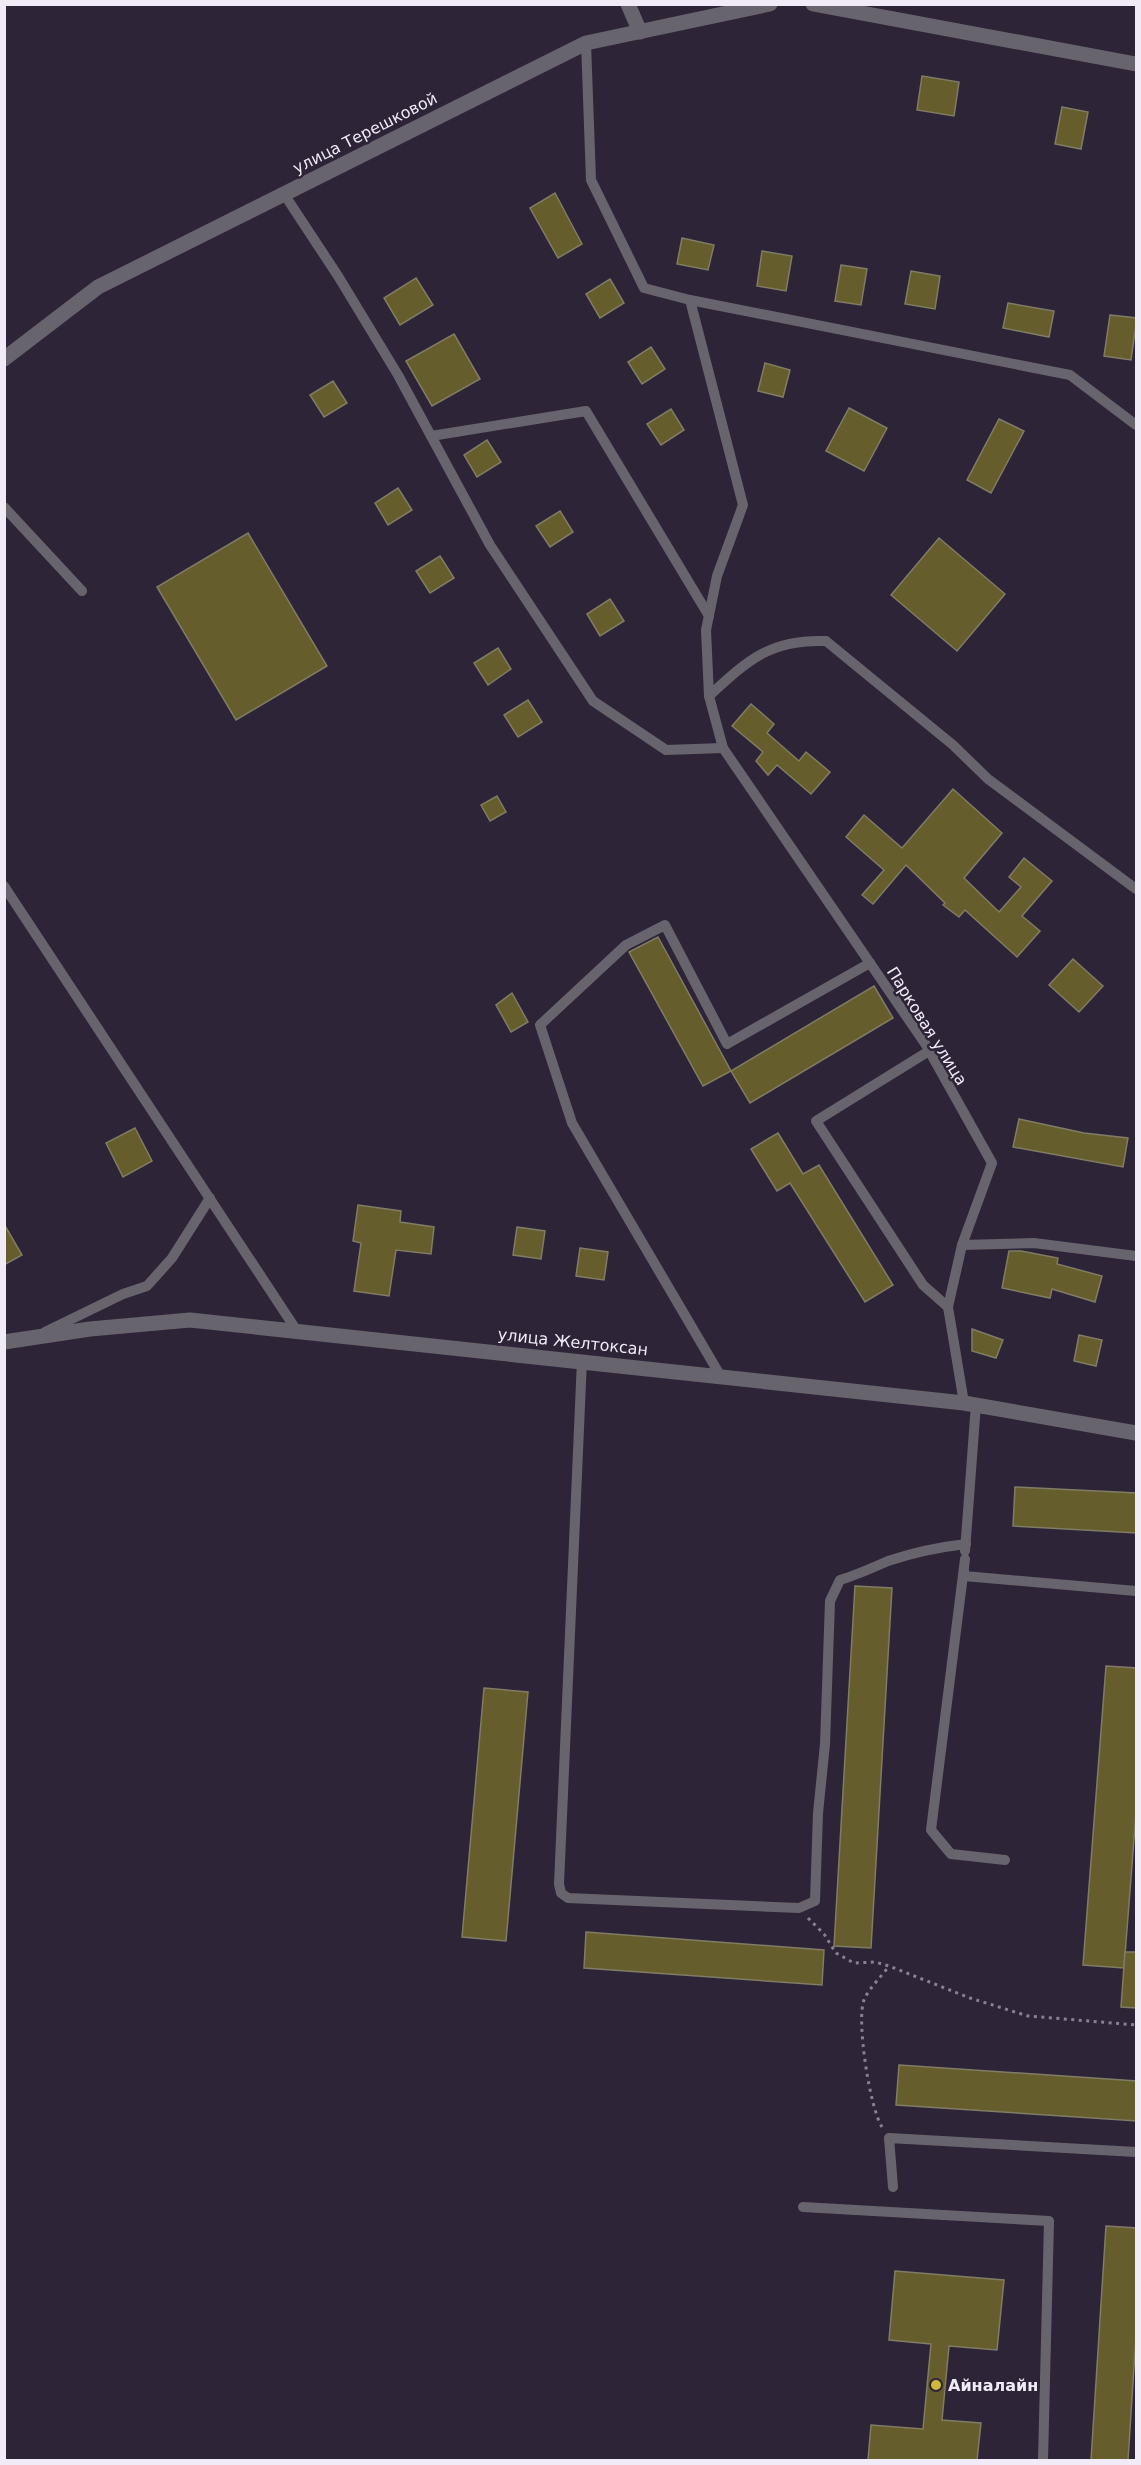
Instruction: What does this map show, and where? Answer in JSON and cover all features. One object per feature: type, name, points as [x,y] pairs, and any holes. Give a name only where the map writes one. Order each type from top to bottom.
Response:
[{"type":"street","points":[[628,4],[640,32]]},
{"type":"street","name":"улица Терешковой","points":[[4,359],[98,287],[586,43],[770,4]]},
{"type":"street","points":[[813,4],[1137,64]]},
{"type":"street","name":"улица Желтоксан","points":[[4,1342],[90,1329],[189,1320],[582,1360],[970,1404],[1137,1432]]},
{"type":"lane","points":[[586,43],[591,180],[644,288],[690,300],[1070,375],[1137,425]]},
{"type":"lane","points":[[284,194],[338,276],[398,375],[490,545],[593,701],[666,750],[723,748]]},
{"type":"lane","name":"Парковая улица","points":[[690,300],[743,506],[717,576],[705,630],[709,696],[723,748],[929,1052],[992,1163],[962,1245],[948,1308],[970,1404],[966,1544],[932,1830],[951,1854],[1005,1860]]},
{"type":"lane","points":[[431,436],[586,411],[708,616]]},
{"type":"lane","points":[[4,507],[82,591]]},
{"type":"lane","points":[[709,696],[743,664],[772,648],[800,640],[826,641],[953,745],[988,779],[1137,889]]},
{"type":"lane","points":[[4,886],[297,1331]]},
{"type":"lane","points":[[720,1375],[573,1123],[540,1025],[626,945],[665,925],[727,1044],[870,963]]},
{"type":"lane","points":[[929,1052],[816,1121],[923,1285],[948,1308]]},
{"type":"lane","points":[[34,1337],[123,1294],[147,1286],[172,1258],[210,1198]]},
{"type":"lane","points":[[962,1245],[1034,1243],[1137,1256]]},
{"type":"lane","points":[[582,1360],[559,1872],[561,1893],[568,1898],[799,1908],[815,1901],[818,1814],[825,1744],[830,1601],[840,1580],[888,1562],[946,1546],[966,1544]]},
{"type":"lane","points":[[965,1559],[963,1576],[1137,1591]]},
{"type":"lane","points":[[893,2187],[889,2138],[1137,2152]]},
{"type":"lane","points":[[803,2207],[1049,2221],[1043,2460]]},
{"type":"path","points":[[799,1908],[824,1934],[836,1953],[854,1963],[875,1962],[889,1966],[970,1998],[1028,2016],[1137,2025]]},
{"type":"path","points":[[889,1966],[864,2000],[861,2027],[878,2121],[889,2138]]},
{"type":"building","points":[[922,76],[959,82],[954,116],[917,110]]},
{"type":"building","points":[[1062,107],[1088,112],[1081,149],[1055,144]]},
{"type":"building","points":[[555,193],[582,244],[558,258],[530,208]]},
{"type":"building","points":[[682,238],[714,245],[708,270],[677,264]]},
{"type":"building","points":[[762,251],[792,256],[786,291],[757,286]]},
{"type":"building","points":[[841,265],[867,269],[861,305],[835,301]]},
{"type":"building","points":[[911,271],[940,276],[935,309],[905,304]]},
{"type":"building","points":[[416,278],[433,305],[400,325],[384,298]]},
{"type":"building","points":[[610,279],[624,303],[600,318],[586,294]]},
{"type":"building","points":[[1008,303],[1054,311],[1049,337],[1003,328]]},
{"type":"building","points":[[1110,315],[1137,318],[1131,360],[1104,356]]},
{"type":"building","points":[[454,334],[480,379],[432,406],[406,361]]},
{"type":"building","points":[[651,347],[665,369],[642,384],[628,362]]},
{"type":"building","points":[[765,363],[790,370],[783,397],[758,391]]},
{"type":"building","points":[[333,381],[347,403],[324,417],[310,395]]},
{"type":"building","points":[[849,408],[887,428],[864,471],[826,451]]},
{"type":"building","points":[[671,409],[684,430],[661,445],[647,424]]},
{"type":"building","points":[[999,419],[1024,431],[991,493],[967,480]]},
{"type":"building","points":[[487,440],[501,462],[477,477],[464,455]]},
{"type":"building","points":[[398,488],[412,510],[388,525],[375,503]]},
{"type":"building","points":[[560,511],[573,532],[550,547],[536,526]]},
{"type":"building","points":[[248,533],[327,666],[236,720],[157,587]]},
{"type":"building","points":[[939,538],[1005,594],[957,651],[891,595]]},
{"type":"building","points":[[440,556],[454,578],[430,593],[416,571]]},
{"type":"building","points":[[610,599],[624,621],[600,636],[587,614]]},
{"type":"building","points":[[498,648],[511,669],[488,685],[474,663]]},
{"type":"building","points":[[528,700],[542,722],[518,737],[504,715]]},
{"type":"building","points":[[751,704],[774,724],[767,733],[799,761],[806,752],[830,772],[811,794],[777,765],[768,775],[756,761],[763,752],[732,726]]},
{"type":"building","points":[[953,789],[1002,833],[964,878],[999,912],[1021,887],[1009,877],[1024,858],[1052,881],[1022,916],[1040,931],[1017,957],[965,910],[959,917],[943,905],[945,903],[906,865],[873,904],[862,895],[884,870],[846,837],[864,815],[902,848]]},
{"type":"building","points":[[497,796],[506,812],[490,821],[481,805]]},
{"type":"building","points":[[658,937],[731,1071],[703,1086],[629,952]]},
{"type":"building","points":[[1073,959],[1103,986],[1079,1012],[1049,985]]},
{"type":"building","points":[[874,986],[893,1018],[750,1103],[731,1071]]},
{"type":"building","points":[[512,993],[528,1022],[511,1032],[496,1005]]},
{"type":"building","points":[[1019,1119],[1084,1133],[1128,1138],[1123,1167],[1013,1147]]},
{"type":"building","points":[[135,1128],[152,1161],[123,1177],[106,1143]]},
{"type":"building","points":[[778,1133],[803,1174],[819,1165],[893,1285],[865,1302],[790,1183],[777,1191],[751,1149]]},
{"type":"building","points":[[358,1205],[401,1211],[400,1222],[434,1227],[431,1254],[396,1250],[389,1296],[354,1291],[361,1243],[353,1241]]},
{"type":"building","points":[[4,1224],[22,1255],[4,1265]]},
{"type":"building","points":[[517,1227],[545,1231],[541,1259],[513,1255]]},
{"type":"building","points":[[580,1248],[608,1252],[604,1280],[576,1276]]},
{"type":"building","points":[[1009,1251],[1058,1258],[1057,1264],[1102,1276],[1095,1302],[1052,1289],[1050,1298],[1002,1288]]},
{"type":"building","points":[[972,1329],[1003,1340],[996,1358],[972,1351]]},
{"type":"building","points":[[1079,1335],[1102,1340],[1096,1366],[1074,1361]]},
{"type":"building","points":[[1015,1487],[1137,1493],[1137,1533],[1013,1526]]},
{"type":"building","points":[[855,1586],[892,1588],[871,1948],[834,1946]]},
{"type":"building","points":[[1106,1666],[1137,1668],[1137,1800],[1124,1968],[1083,1965]]},
{"type":"building","points":[[484,1688],[528,1692],[506,1941],[462,1937]]},
{"type":"building","points":[[586,1932],[824,1950],[822,1985],[584,1968]]},
{"type":"building","points":[[1125,1952],[1137,1952],[1137,2008],[1121,2007]]},
{"type":"building","points":[[899,2065],[1137,2081],[1137,2121],[896,2105]]},
{"type":"building","points":[[1106,2226],[1137,2228],[1137,2321],[1128,2460],[1091,2460]]},
{"type":"building","name":"Айналайн","points":[[895,2271],[1004,2280],[997,2350],[949,2346],[942,2420],[981,2423],[977,2460],[868,2460],[871,2425],[923,2429],[931,2344],[889,2340]]},
{"type":"place","name":"Айналайн","points":[[936,2385]]}]
